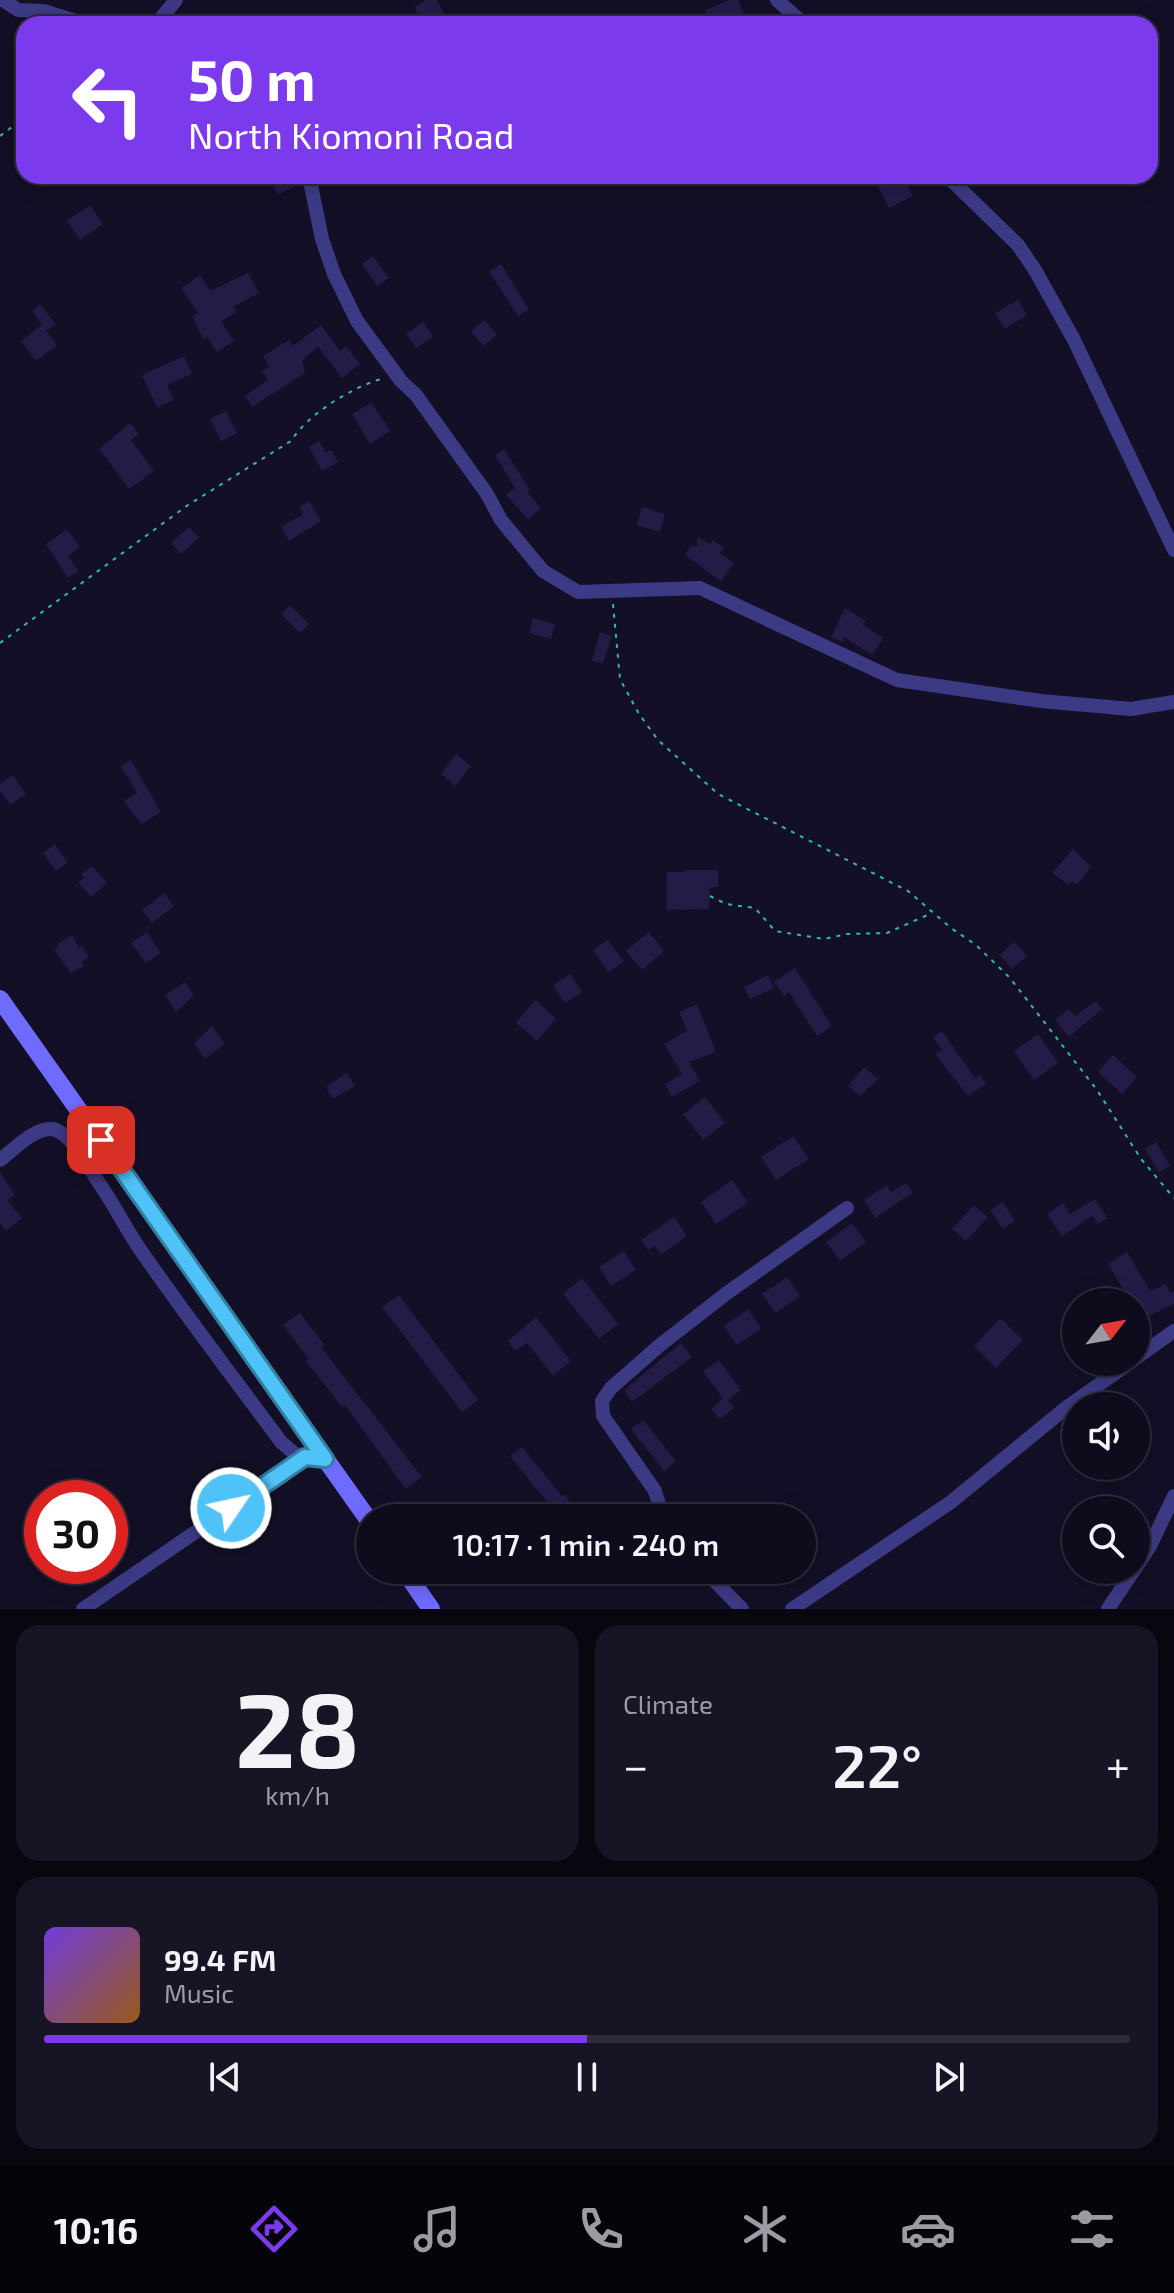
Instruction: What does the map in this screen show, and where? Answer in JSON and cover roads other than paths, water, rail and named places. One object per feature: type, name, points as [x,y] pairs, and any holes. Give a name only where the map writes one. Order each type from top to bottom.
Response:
[{"type":"main road","points":[[0,999],[357,1504]]},
{"type":"main road","points":[[414,1584],[431,1609]]},
{"type":"street","points":[[3,0],[18,10],[44,11],[60,16]]},
{"type":"street","points":[[163,16],[176,0]]},
{"type":"street","points":[[777,0],[795,16]]},
{"type":"street","points":[[311,184],[322,239],[334,274],[357,321],[401,381],[416,395],[487,494],[501,520],[543,571],[578,592],[700,588],[897,680],[1041,701],[1131,709],[1174,702]]},
{"type":"street","points":[[955,184],[1018,245],[1035,270],[1074,340],[1174,550]]},
{"type":"street","points":[[0,1160],[41,1130],[51,1129],[61,1133],[77,1150],[198,1332],[281,1442],[295,1454],[325,1459]]},
{"type":"street","points":[[659,1504],[655,1491],[603,1416],[602,1401],[611,1388],[671,1336],[847,1208]]},
{"type":"street","points":[[1150,1348],[1174,1331]]},
{"type":"street","points":[[792,1609],[951,1502],[1067,1407],[1111,1376]]},
{"type":"street","points":[[83,1609],[305,1457]]},
{"type":"street","points":[[1150,1546],[1174,1496]]},
{"type":"street","points":[[718,1584],[742,1609]]},
{"type":"street","points":[[1108,1609],[1125,1584]]}]
